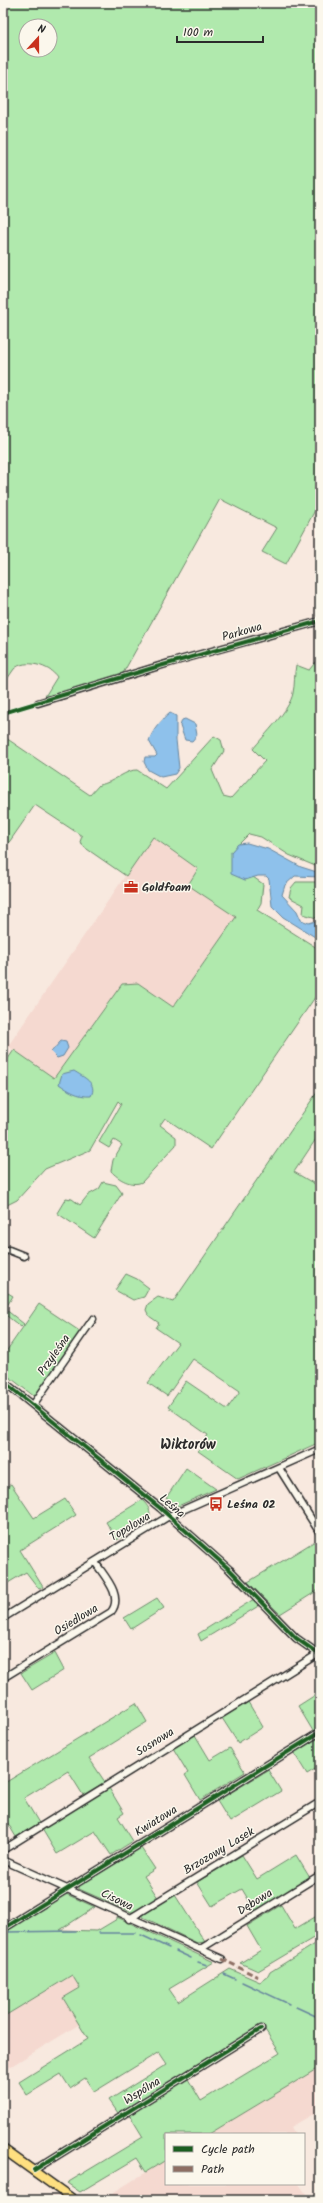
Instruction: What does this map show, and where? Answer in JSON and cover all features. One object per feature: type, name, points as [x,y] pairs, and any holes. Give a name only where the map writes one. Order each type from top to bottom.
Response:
[{"type":"main road","points":[[3,2149],[74,2200]]},
{"type":"street","name":"Parkowa","points":[[38,703],[169,663],[320,621]]},
{"type":"street","points":[[3,1252],[9,1250],[24,1256]]},
{"type":"street","name":"Przyleśna","points":[[33,1405],[93,1319]]},
{"type":"street","name":"Leśna","points":[[3,1381],[169,1516],[230,1570],[296,1638],[319,1655]]},
{"type":"street","name":"Topolowa","points":[[3,1618],[169,1516],[320,1449]]},
{"type":"street","points":[[279,1468],[320,1533]]},
{"type":"street","name":"Osiedlowa","points":[[3,1678],[111,1612],[115,1607],[116,1595],[95,1562]]},
{"type":"street","name":"Sosnowa","points":[[3,1850],[319,1655]]},
{"type":"street","name":"Kwiatowa","points":[[3,1929],[320,1732]]},
{"type":"street","name":"Brzozowy Lasek","points":[[129,1919],[320,1802]]},
{"type":"street","name":"Cisowa","points":[[3,1860],[67,1888],[129,1919],[189,1946],[202,1948],[222,1959]]},
{"type":"street","name":"Dębowa","points":[[202,1948],[320,1875]]},
{"type":"street","name":"Wspólna","points":[[34,2170],[261,2029]]},
{"type":"shaded area","points":[[152,837],[198,869],[188,885],[237,917],[173,1007],[138,983],[122,984],[54,1078],[8,1046]]},
{"type":"shaded area","points":[[72,1975],[80,1988],[63,1998],[80,2024],[3,2071],[3,2017]]},
{"type":"shaded area","points":[[320,2067],[320,2110],[291,2127],[294,2133],[211,2133]]},
{"type":"shaded area","points":[[165,2161],[165,2185],[300,2185],[310,2200],[181,2200],[175,2195],[166,2200],[101,2200]]},
{"type":"green space","points":[[3,3],[320,3],[320,501],[286,564],[262,552],[277,528],[220,499],[122,675],[44,698],[57,677],[54,673],[43,667],[31,664],[24,664],[14,669],[3,685]]},
{"type":"green space","points":[[320,657],[320,868],[289,855],[261,837],[249,834],[231,852],[245,880],[253,877],[263,884],[261,903],[257,910],[317,948],[315,937],[320,925],[320,990],[211,1149],[165,1118],[160,1125],[176,1137],[176,1145],[142,1182],[134,1184],[117,1177],[111,1171],[113,1160],[122,1145],[114,1140],[109,1148],[99,1142],[121,1104],[118,1101],[90,1150],[45,1169],[17,1200],[3,1207],[3,1066],[14,1050],[54,1078],[122,984],[138,983],[173,1007],[236,917],[188,885],[198,869],[153,837],[126,876],[84,847],[80,842],[82,836],[35,805],[3,851],[3,736],[90,795],[99,785],[109,782],[133,770],[137,770],[166,789],[214,736],[221,740],[224,751],[212,770],[223,796],[231,798],[265,761],[253,749],[276,722],[291,700],[294,690],[296,665],[309,670]]},
{"type":"green space","points":[[296,882],[320,882],[320,919],[303,914],[304,905],[289,897],[291,888]]},
{"type":"green space","points":[[320,1088],[320,1133],[294,1172],[320,1187],[320,1442],[238,1479],[198,1451],[208,1435],[168,1407],[186,1381],[227,1409],[240,1391],[193,1359],[167,1396],[148,1383],[178,1343],[156,1328],[159,1323],[149,1316],[146,1310],[148,1304],[158,1297],[173,1302]]},
{"type":"green space","points":[[103,1182],[116,1185],[122,1193],[94,1238],[57,1213],[66,1198],[72,1199],[80,1205],[88,1195],[99,1189]]},
{"type":"green space","points":[[126,1274],[137,1279],[149,1288],[144,1297],[133,1300],[115,1290]]},
{"type":"green space","points":[[8,1293],[13,1296],[5,1309],[24,1324],[21,1327],[3,1313],[3,1301]]},
{"type":"green space","points":[[39,1304],[81,1332],[35,1397],[3,1372],[3,1356]]},
{"type":"green space","points":[[186,1468],[216,1489],[178,1506],[166,1498]]},
{"type":"green space","points":[[11,1484],[34,1518],[65,1499],[76,1515],[20,1550],[43,1587],[39,1589],[26,1572],[3,1586],[3,1489]]},
{"type":"green space","points":[[142,1500],[149,1509],[149,1520],[117,1540],[106,1522]]},
{"type":"green space","points":[[320,1538],[320,1589],[280,1614],[248,1582]]},
{"type":"green space","points":[[157,1598],[164,1608],[131,1629],[124,1618]]},
{"type":"green space","points":[[254,1599],[260,1605],[201,1641],[198,1634]]},
{"type":"green space","points":[[55,1653],[64,1670],[32,1690],[21,1673]]},
{"type":"green space","points":[[320,1692],[320,1726],[313,1731],[298,1706]]},
{"type":"green space","points":[[248,1702],[263,1727],[238,1743],[222,1718]]},
{"type":"green space","points":[[136,1703],[147,1722],[89,1758],[105,1782],[83,1795],[68,1771],[24,1798],[39,1823],[16,1837],[3,1815],[3,1784]]},
{"type":"green space","points":[[195,1735],[210,1760],[230,1748],[245,1772],[200,1800],[185,1775],[188,1773],[173,1748]]},
{"type":"green space","points":[[320,1737],[320,1766],[307,1774],[294,1753]]},
{"type":"green space","points":[[268,1770],[281,1791],[230,1822],[217,1801]]},
{"type":"green space","points":[[109,1788],[124,1813],[118,1817],[133,1841],[111,1855],[95,1831],[57,1854],[42,1829]]},
{"type":"green space","points":[[141,1848],[155,1869],[144,1876],[158,1898],[136,1912],[131,1912],[79,1889],[79,1886]]},
{"type":"green space","points":[[242,1855],[257,1879],[296,1855],[310,1878],[255,1911],[242,1889],[212,1906],[197,1882]]},
{"type":"green space","points":[[66,1894],[95,1907],[60,1930],[97,1931],[117,1919],[117,1917],[214,1962],[169,1989],[178,2002],[230,1969],[260,1982],[268,1976],[270,1972],[320,1941],[320,2067],[211,2133],[165,2133],[165,2161],[146,2172],[137,2158],[80,2192],[67,2183],[143,2137],[129,2114],[188,2079],[201,2101],[280,2053],[262,2025],[118,2113],[109,2100],[167,2064],[159,2052],[94,2092],[85,2078],[70,2088],[61,2074],[27,2095],[19,2082],[88,2039],[63,1998],[80,1988],[72,1975],[3,2017],[3,1931]]},
{"type":"green space","points":[[175,1895],[205,1942],[197,1943],[143,1917],[143,1915]]},
{"type":"green space","points":[[281,1905],[295,1929],[320,1914],[320,1934],[258,1971],[240,1963],[261,1950],[247,1926]]},
{"type":"water","points":[[170,713],[176,716],[176,740],[179,768],[175,774],[161,777],[148,770],[144,762],[145,757],[155,757],[157,755],[149,741],[163,719]]},
{"type":"water","points":[[185,719],[195,724],[197,735],[192,741],[185,740],[180,726],[182,720]]},
{"type":"water","points":[[247,843],[268,849],[301,867],[320,873],[320,877],[295,876],[285,885],[282,895],[297,911],[301,920],[309,923],[316,921],[320,924],[315,937],[283,917],[272,906],[269,879],[266,876],[258,876],[245,880],[231,874],[231,852],[238,844]]},
{"type":"water","points":[[61,1041],[66,1042],[68,1048],[63,1056],[57,1058],[51,1052]]},
{"type":"water","points":[[74,1071],[91,1084],[93,1091],[91,1096],[70,1091],[59,1084],[62,1074]]},
{"type":"waterway","points":[[4,1932],[76,1931]]},
{"type":"waterway","points":[[99,1933],[135,1933]]},
{"type":"waterway","points":[[141,1935],[169,1948]]},
{"type":"waterway","points":[[176,1951],[191,1958]]},
{"type":"waterway","points":[[198,1962],[207,1965]]},
{"type":"waterway","points":[[224,1974],[235,1979]]},
{"type":"waterway","points":[[242,1982],[289,2004]]},
{"type":"waterway","points":[[296,2007],[320,2018]]},
{"type":"marked path","points":[[222,1959],[258,1977]]},
{"type":"cycle path","points":[[3,713],[156,667],[320,621]]},
{"type":"cycle path","points":[[3,1381],[160,1508],[230,1570],[296,1638],[320,1655]]},
{"type":"cycle path","points":[[3,1929],[320,1732]]},
{"type":"cycle path","points":[[34,2170],[261,2029]]},
{"type":"place","name":"Goldfoam","points":[[131,887]]},
{"type":"place","name":"Leśna 02","points":[[216,1504]]},
{"type":"district","name":"Wiktorów","points":[[188,1445]]}]
